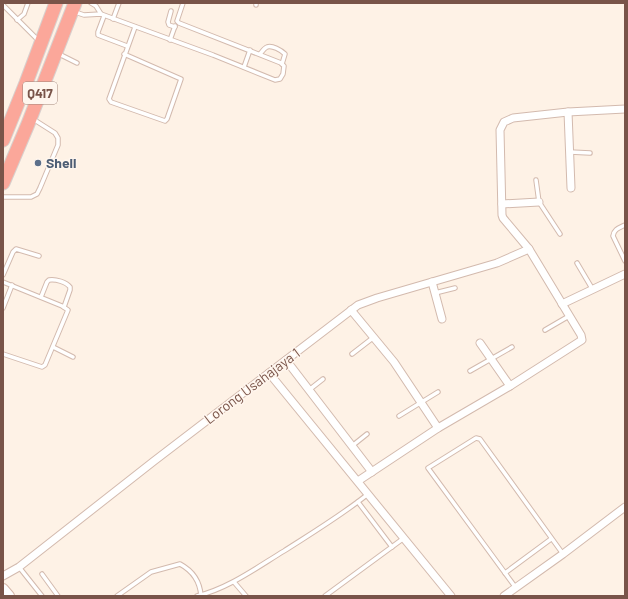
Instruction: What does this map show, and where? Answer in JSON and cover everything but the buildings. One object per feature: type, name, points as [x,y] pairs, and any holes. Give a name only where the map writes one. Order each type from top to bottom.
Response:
[{"type":"highway","name":"Q417","points":[[3,140],[56,3]]},
{"type":"highway","name":"Q417","points":[[3,183],[31,118],[73,7]]},
{"type":"street","points":[[358,482],[438,428],[581,342],[581,335],[529,249],[503,218],[500,130],[504,122],[513,118],[568,112],[625,109]]},
{"type":"street","points":[[568,112],[571,188]]},
{"type":"street","points":[[502,204],[539,202]]},
{"type":"street","name":"Lorong Usahajaya 1","points":[[3,576],[19,567],[154,460],[358,305],[377,298],[497,263],[529,249]]},
{"type":"street","points":[[562,304],[625,274]]},
{"type":"street","points":[[432,282],[442,319]]},
{"type":"street","points":[[351,310],[394,362],[438,428]]},
{"type":"street","points":[[480,343],[510,386]]},
{"type":"street","points":[[286,360],[372,472]]},
{"type":"street","points":[[269,373],[450,596]]},
{"type":"street","points":[[504,596],[625,507]]},
{"type":"street","points":[[3,589],[9,596]]},
{"type":"lane","points":[[17,20],[24,14],[28,3]]},
{"type":"lane","points":[[91,3],[96,6],[103,15]]},
{"type":"lane","points":[[113,19],[118,3]]},
{"type":"lane","points":[[170,40],[183,3]]},
{"type":"lane","points":[[3,5],[41,43]]},
{"type":"lane","points":[[73,7],[84,15],[103,15],[275,80],[280,79],[283,74],[284,66],[282,64],[285,54],[282,51],[269,46],[260,54]]},
{"type":"lane","points":[[171,11],[168,22],[175,28]]},
{"type":"lane","points":[[103,15],[98,35],[127,46]]},
{"type":"lane","points":[[177,21],[282,64]]},
{"type":"lane","points":[[124,54],[181,79],[165,121],[111,102],[109,99],[124,54],[135,27]]},
{"type":"lane","points":[[244,68],[250,50]]},
{"type":"lane","points":[[56,52],[77,63]]},
{"type":"lane","points":[[3,197],[31,197],[36,194],[58,145],[58,138],[55,133],[31,118]]},
{"type":"lane","points":[[570,152],[590,153]]},
{"type":"lane","points":[[536,180],[539,202],[560,234]]},
{"type":"lane","points":[[625,225],[616,229],[613,236],[625,262]]},
{"type":"lane","points":[[3,275],[13,252],[16,249],[39,256]]},
{"type":"lane","points":[[577,264],[593,290]]},
{"type":"lane","points":[[41,297],[49,280],[54,279],[68,285],[70,290],[64,307]]},
{"type":"lane","points":[[3,282],[64,307],[68,312],[42,368],[3,354]]},
{"type":"lane","points":[[3,308],[12,285]]},
{"type":"lane","points":[[435,293],[456,288]]},
{"type":"lane","points":[[545,330],[569,316]]},
{"type":"lane","points":[[352,354],[374,337]]},
{"type":"lane","points":[[53,347],[74,357]]},
{"type":"lane","points":[[470,371],[512,347]]},
{"type":"lane","points":[[309,390],[323,379]]},
{"type":"lane","points":[[399,416],[438,392]]},
{"type":"lane","points":[[352,446],[367,434]]},
{"type":"lane","points":[[516,588],[428,468],[476,438],[480,439],[562,554]]},
{"type":"lane","points":[[116,596],[151,572],[180,564],[190,570],[197,580],[200,596],[210,593],[234,582],[368,494]]},
{"type":"lane","points":[[358,502],[392,547]]},
{"type":"lane","points":[[325,596],[404,538]]},
{"type":"lane","points":[[505,573],[551,539]]},
{"type":"lane","points":[[19,567],[42,596]]},
{"type":"lane","points":[[42,574],[58,596]]},
{"type":"lane","points":[[234,582],[246,596]]},
{"type":"place","name":"Shell","points":[[38,163]]}]
